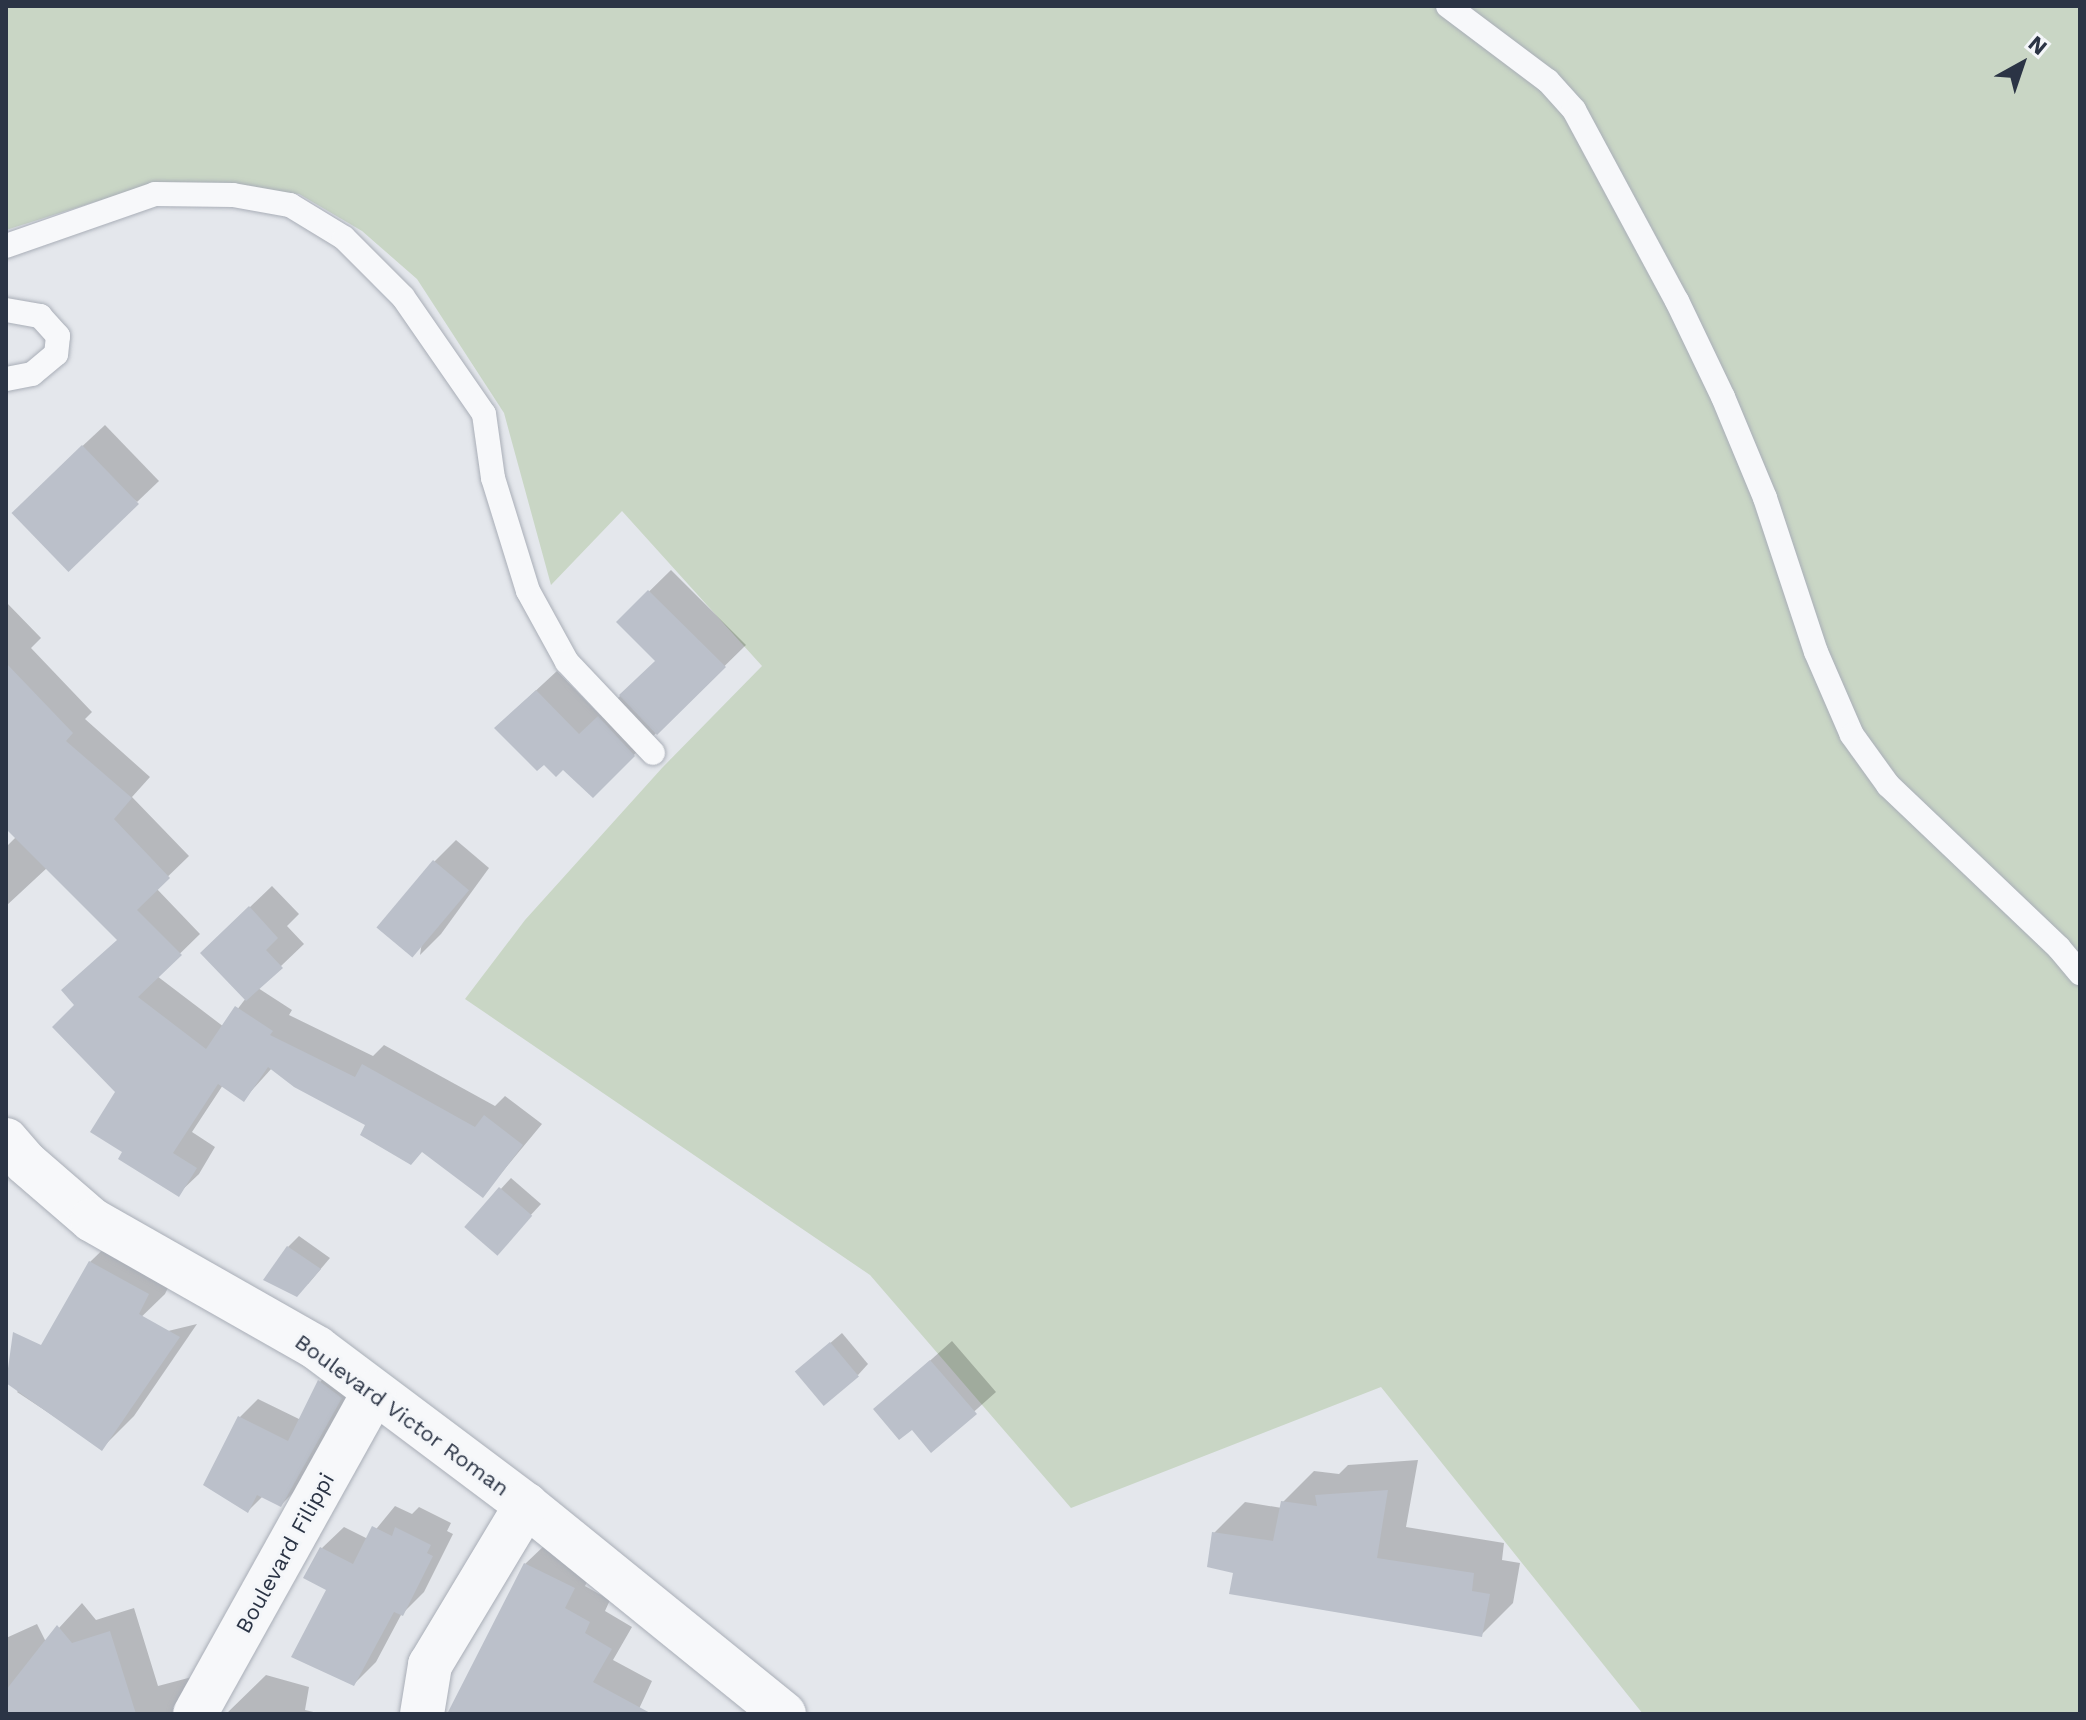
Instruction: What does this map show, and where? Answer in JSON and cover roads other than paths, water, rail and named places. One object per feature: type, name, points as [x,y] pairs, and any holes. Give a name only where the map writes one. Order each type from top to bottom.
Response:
[{"type":"street","name":"Boulevard Victor Roman","points":[[6,1140],[26,1163],[92,1220],[317,1348],[526,1505],[784,1714]]},
{"type":"street","name":"Boulevard Filippi","points":[[195,1714],[374,1392]]},
{"type":"street","points":[[422,1714],[430,1665],[460,1609],[526,1505]]},
{"type":"lane","points":[[1448,6],[1548,81],[1574,110],[1677,301],[1723,397],[1765,498],[1816,652],[1852,735],[1888,785],[2059,948],[2080,973]]},
{"type":"lane","points":[[6,246],[155,194],[233,195],[290,205],[344,238],[403,297],[484,414],[493,478],[528,591],[567,662],[653,753]]},
{"type":"lane","points":[[6,310],[40,316],[58,336],[56,354],[32,374],[6,379]]}]
